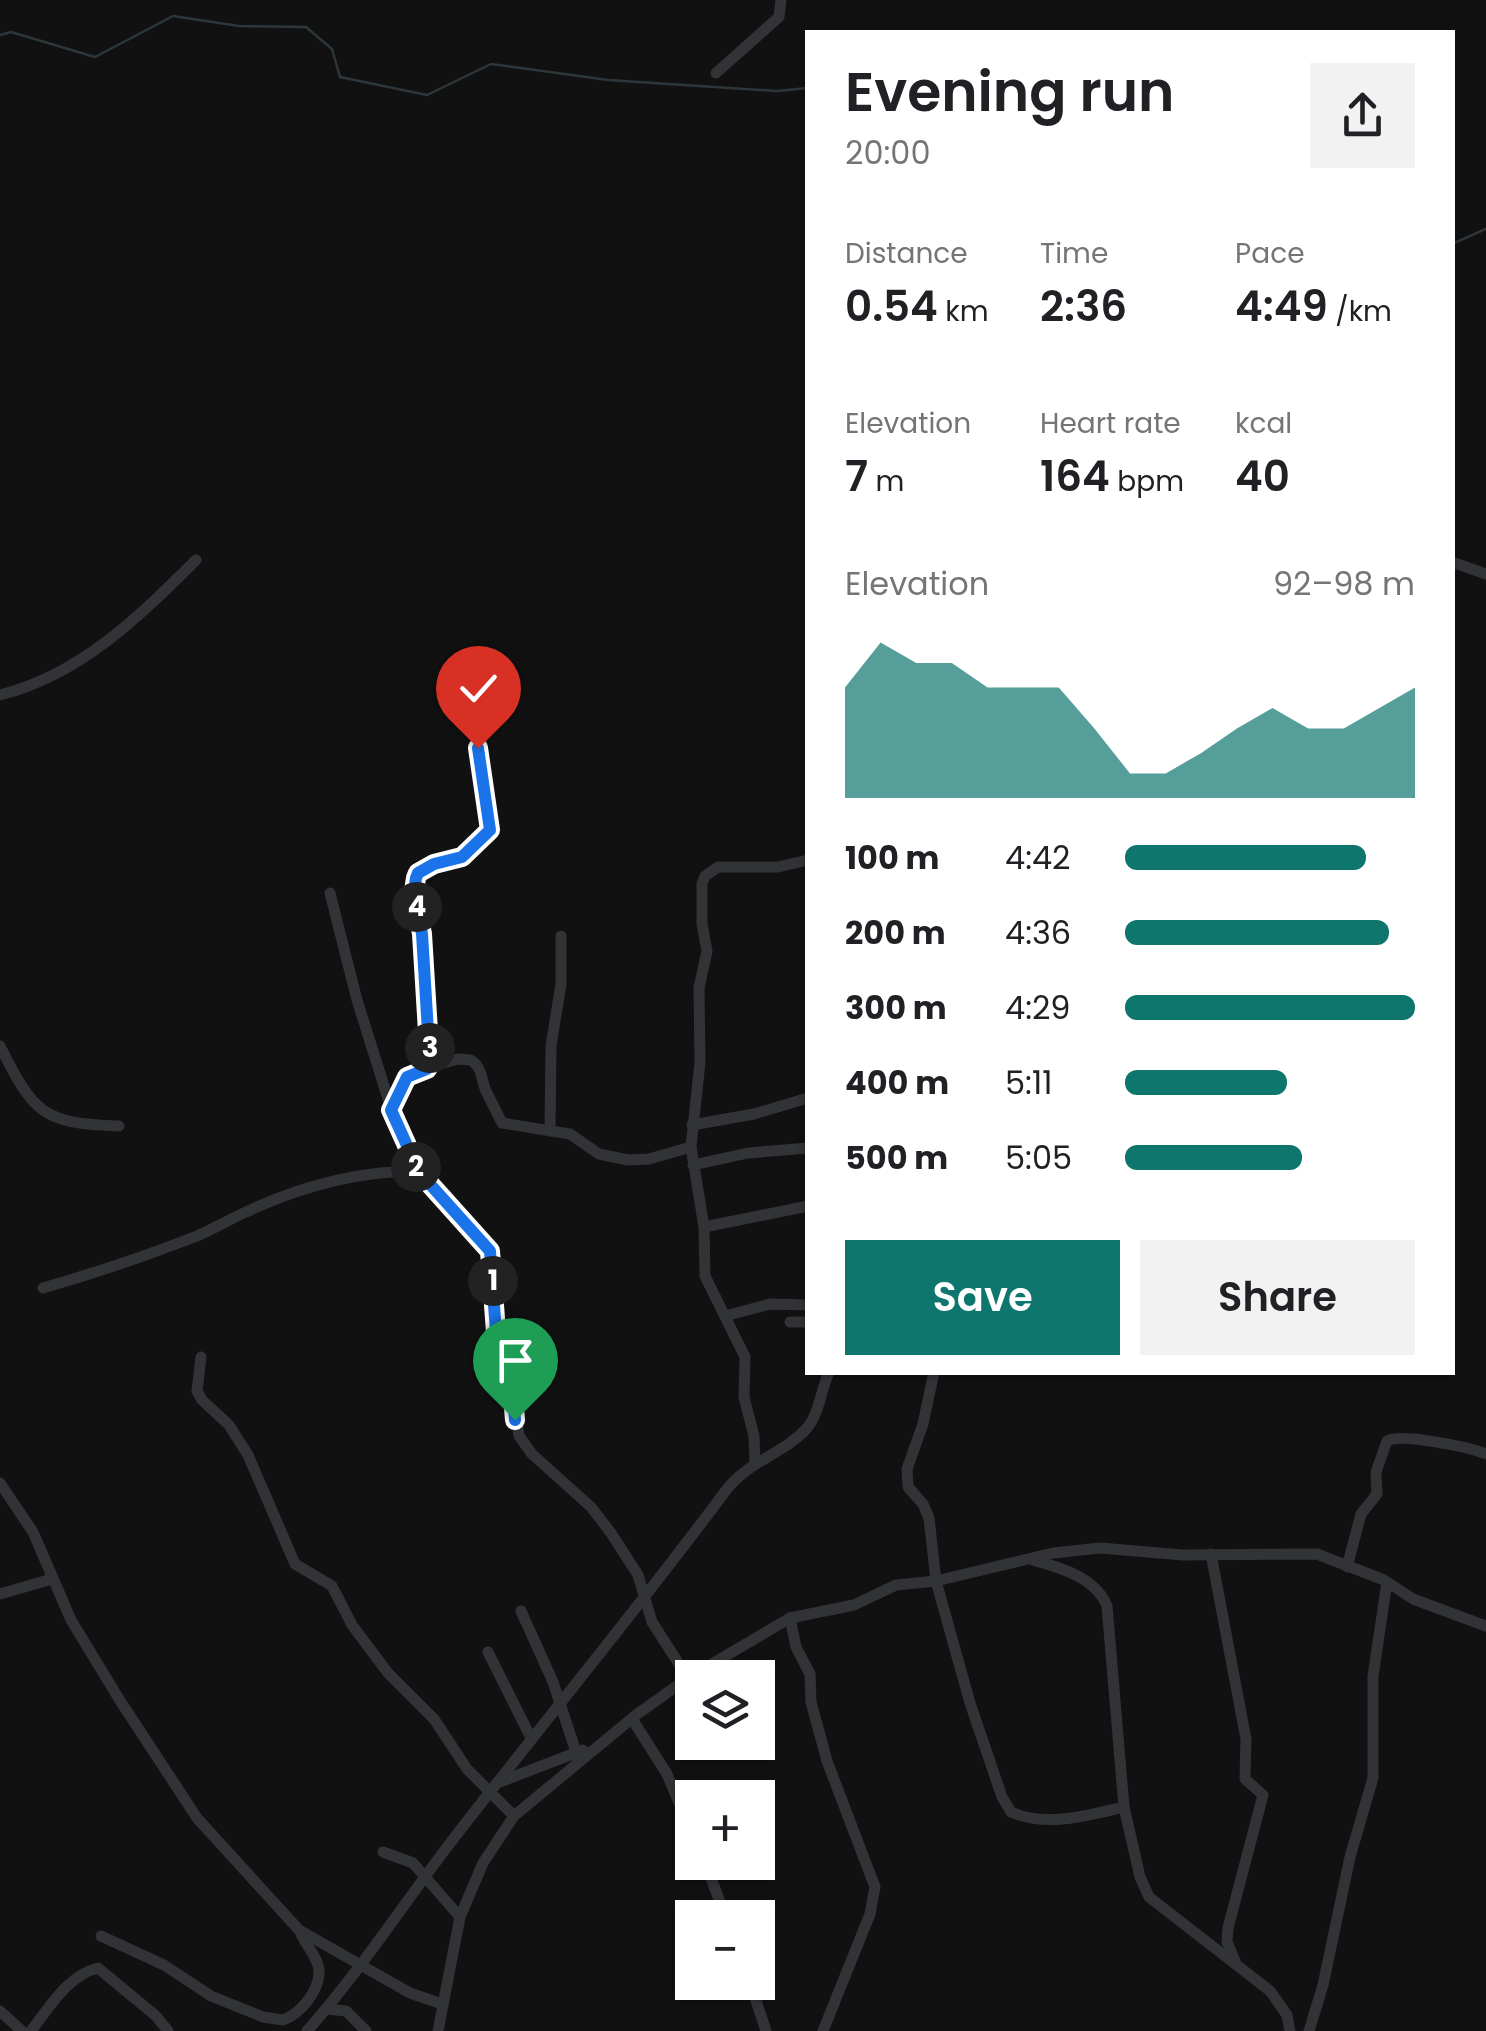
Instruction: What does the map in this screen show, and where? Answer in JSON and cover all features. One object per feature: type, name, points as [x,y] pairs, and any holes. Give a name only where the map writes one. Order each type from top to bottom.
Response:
[{"type":"street","points":[[716,73],[779,17],[781,0]]},
{"type":"street","points":[[0,695],[32,686],[92,652],[137,618],[196,560]]},
{"type":"street","points":[[1455,563],[1486,574]]},
{"type":"street","points":[[429,1067],[422,934],[414,884],[418,873],[462,857],[490,830],[478,748],[488,722],[486,677]]},
{"type":"street","points":[[754,1462],[754,1436],[744,1397],[744,1357],[707,1286],[704,1227],[691,1147],[700,1062],[699,988],[708,950],[701,912],[705,876],[718,866],[778,867],[805,861]]},
{"type":"street","points":[[330,893],[391,1110],[419,1172],[490,1251],[496,1332],[512,1384],[519,1436],[532,1454],[591,1506],[626,1554],[646,1597],[652,1622],[676,1660]]},
{"type":"street","points":[[550,1131],[551,1046],[561,984],[561,936]]},
{"type":"street","points":[[0,1046],[36,1108],[82,1124],[120,1126]]},
{"type":"street","points":[[391,1110],[407,1077],[458,1059],[471,1060],[482,1071],[487,1094],[502,1123],[570,1134],[598,1154],[628,1160],[649,1160],[691,1147]]},
{"type":"street","points":[[692,1125],[754,1114],[805,1099]]},
{"type":"street","points":[[693,1164],[748,1152],[805,1148]]},
{"type":"street","points":[[42,1288],[132,1262],[270,1202],[339,1178],[384,1171],[419,1172]]},
{"type":"street","points":[[704,1227],[805,1207]]},
{"type":"street","points":[[725,1316],[770,1304],[805,1305]]},
{"type":"street","points":[[790,1322],[805,1322]]},
{"type":"street","points":[[200,1356],[197,1391],[228,1425],[248,1455],[295,1564],[332,1586],[348,1619],[388,1672],[434,1719],[458,1758],[494,1788],[514,1816]]},
{"type":"street","points":[[307,2031],[363,1966],[531,1738],[646,1597],[726,1490],[754,1462],[796,1439],[807,1428],[828,1375]]},
{"type":"street","points":[[933,1375],[906,1479],[923,1504],[931,1526],[936,1581],[1002,1798],[1011,1812],[1022,1816],[1072,1819],[1124,1807]]},
{"type":"street","points":[[1347,1566],[1361,1514],[1377,1494],[1376,1472],[1386,1442],[1403,1436],[1486,1454]]},
{"type":"street","points":[[0,1483],[33,1532],[52,1579],[89,1649],[186,1805],[299,1930],[319,1974],[302,2008],[282,2020],[272,2020],[211,1996],[164,1965],[101,1936]]},
{"type":"street","points":[[719,1660],[790,1618],[854,1604],[896,1585],[936,1581],[1028,1558],[1100,1548],[1166,1554],[1313,1554],[1388,1582],[1413,1599],[1486,1626]]},
{"type":"street","points":[[1211,1554],[1246,1740],[1245,1779],[1263,1795],[1228,1928],[1227,1942],[1236,1965]]},
{"type":"street","points":[[1028,1558],[1074,1574],[1098,1590],[1107,1606],[1124,1807],[1140,1877],[1150,1897],[1280,2003],[1290,2031]]},
{"type":"street","points":[[0,1594],[52,1579]]},
{"type":"street","points":[[1310,2031],[1350,1857],[1373,1778],[1374,1666],[1388,1582]]},
{"type":"street","points":[[522,1611],[560,1701],[576,1752]]},
{"type":"street","points":[[790,1618],[796,1647],[810,1674],[811,1702],[827,1761],[874,1887],[870,1914],[823,2031]]},
{"type":"street","points":[[488,1652],[531,1738]]},
{"type":"street","points":[[438,2031],[460,1917],[482,1863],[514,1816],[577,1760],[675,1688]]},
{"type":"street","points":[[632,1719],[675,1792]]},
{"type":"street","points":[[494,1788],[601,1745]]},
{"type":"street","points":[[383,1852],[405,1858],[426,1876],[460,1917]]},
{"type":"street","points":[[299,1930],[410,1993],[442,2004]]},
{"type":"street","points":[[31,2031],[61,1992],[98,1968],[156,2016],[168,2031]]},
{"type":"street","points":[[756,2000],[766,2031]]},
{"type":"street","points":[[326,2009],[346,2011],[366,2031]]},
{"type":"street","points":[[0,2011],[22,2031]]},
{"type":"waterway","points":[[0,35],[11,32],[95,57],[173,16],[239,26],[306,27],[332,49],[340,77],[427,95],[491,64],[608,80],[777,91],[805,88]]},
{"type":"waterway","points":[[1455,243],[1486,229]]},
{"type":"route","points":[[478,748],[490,830],[462,857],[434,864],[416,878],[430,1064],[407,1077],[391,1110],[419,1172],[490,1251],[496,1332],[512,1384],[515,1420]]}]
